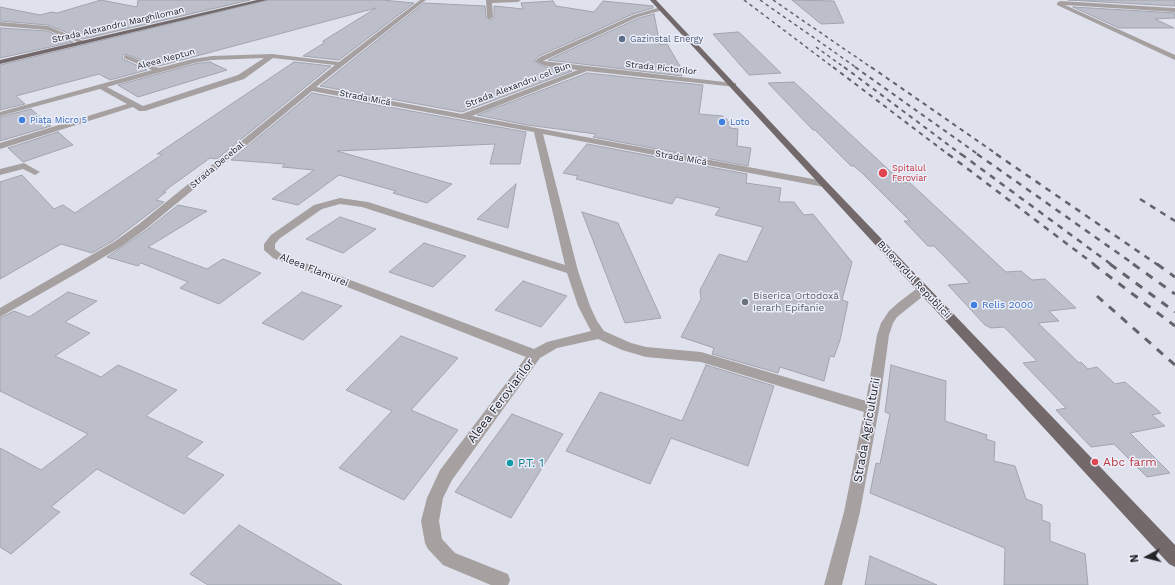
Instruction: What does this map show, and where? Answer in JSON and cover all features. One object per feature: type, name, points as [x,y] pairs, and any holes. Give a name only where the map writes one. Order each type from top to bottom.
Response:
[{"type":"main road","name":"Strada Alexandru Marghiloman","points":[[0,62],[264,0]]},
{"type":"main road","name":"Bulevardul Republicii","points":[[657,4],[1175,558]]},
{"type":"street","name":"Strada Decebal","points":[[0,313],[80,268],[143,226],[310,88],[423,0]]},
{"type":"street","points":[[490,16],[489,1],[518,0]]},
{"type":"street","points":[[1175,10],[1069,3],[1059,4],[1175,57]]},
{"type":"street","name":"Strada Alexandru cel Bun","points":[[587,68],[540,63],[538,60],[636,16],[657,4]]},
{"type":"street","points":[[0,24],[48,28],[85,43]]},
{"type":"street","points":[[100,86],[142,109],[240,77],[272,56]]},
{"type":"street","name":"Aleea Neptun","points":[[0,114],[193,60],[272,56],[341,64]]},
{"type":"street","points":[[126,58],[158,70]]},
{"type":"street","name":"Strada Alexandru cel Bun","points":[[462,117],[587,68]]},
{"type":"street","name":"Strada Pictorilor","points":[[587,68],[733,85]]},
{"type":"street","name":"Strada Mică","points":[[310,88],[538,132],[824,184]]},
{"type":"street","points":[[0,146],[133,105]]},
{"type":"street","points":[[538,132],[572,272],[586,311],[599,334],[627,347],[646,352],[701,357],[872,409]]},
{"type":"street","points":[[0,172],[24,166],[35,172]]},
{"type":"street","name":"Aleea Flamurei","points":[[535,355],[278,256],[270,250],[269,244],[275,237],[318,207],[340,201],[351,202],[364,204],[572,272]]},
{"type":"street","name":"Strada Agriculturii","points":[[833,585],[852,512],[872,409],[883,335],[887,323],[893,314],[923,290]]},
{"type":"street","name":"Aleea Feroviarilor","points":[[501,580],[449,559],[434,543],[430,521],[435,498],[446,475],[535,355],[552,344],[599,334]]},
{"type":"building","points":[[101,0],[137,7],[138,0],[250,0],[83,39],[48,25],[0,21],[0,7],[40,15],[52,12],[57,13]]},
{"type":"building","points":[[268,0],[382,0],[414,3],[339,60],[303,56],[324,43],[323,41],[376,8],[159,66],[125,54],[122,56],[123,59],[147,70],[110,80],[99,74],[16,96],[25,104],[0,110],[0,65]]},
{"type":"building","points":[[792,0],[834,1],[844,23],[821,24]]},
{"type":"building","points":[[1068,0],[1175,0],[1175,6]]},
{"type":"building","points":[[553,1],[556,6],[594,12],[603,1],[653,6],[653,8],[633,14],[539,56],[534,61],[545,67],[572,71],[462,112],[320,86],[424,3],[485,6],[486,17],[491,20],[494,17],[494,6],[523,9],[521,3]]},
{"type":"building","points":[[1073,7],[1175,13],[1175,18],[1155,19],[1174,28],[1119,28]]},
{"type":"building","points":[[654,14],[660,45],[667,44],[681,68],[682,76],[548,60],[639,18]]},
{"type":"building","points":[[0,28],[47,31],[73,42],[0,58]]},
{"type":"building","points":[[738,32],[781,73],[749,75],[713,34]]},
{"type":"building","points":[[210,62],[227,70],[138,97],[118,85],[194,64]]},
{"type":"building","points":[[294,62],[331,66],[217,159],[210,158],[163,192],[166,192],[156,200],[164,202],[113,241],[92,253],[61,244],[0,279],[0,182],[22,175],[54,209],[63,205],[75,213],[163,154],[157,154]]},
{"type":"building","points":[[587,73],[703,85],[699,114],[723,116],[723,119],[727,119],[727,122],[731,122],[730,128],[738,129],[737,146],[751,148],[748,166],[593,137],[596,134],[527,125],[477,115]]},
{"type":"building","points":[[794,82],[903,183],[909,182],[1006,272],[1021,271],[1032,280],[1045,279],[1076,308],[1049,311],[1059,321],[1038,323],[1079,363],[1081,362],[1088,369],[1097,367],[1115,384],[1125,382],[1161,413],[1152,415],[1165,426],[1130,433],[1170,473],[1147,477],[1114,444],[1091,447],[1056,410],[1066,408],[1023,363],[1037,361],[1004,327],[991,328],[985,325],[948,285],[970,283],[934,246],[928,246],[904,221],[910,221],[863,174],[854,166],[851,166],[815,130],[813,130],[768,83]]},
{"type":"building","points":[[312,93],[526,132],[520,164],[490,164],[495,144],[337,151],[452,184],[427,203],[393,193],[396,191],[339,175],[298,205],[272,199],[314,170],[282,167],[285,164],[231,160]]},
{"type":"building","name":"Piața Micro 5","points":[[31,109],[51,126],[0,141],[0,117]]},
{"type":"building","points":[[58,132],[73,145],[23,162],[8,148]]},
{"type":"building","points":[[587,144],[747,174],[746,183],[781,188],[779,202],[794,202],[804,215],[813,214],[852,262],[842,300],[848,302],[840,340],[834,357],[830,356],[824,381],[780,367],[778,373],[712,354],[714,348],[681,337],[701,299],[700,290],[719,254],[747,262],[763,227],[715,215],[720,208],[676,197],[672,204],[576,179],[578,176],[563,173]]},
{"type":"building","points":[[516,184],[508,228],[477,219]]},
{"type":"building","points":[[178,205],[207,211],[148,247],[207,269],[223,259],[261,273],[219,304],[180,288],[188,282],[141,263],[138,266],[107,257],[148,229]]},
{"type":"building","points":[[582,212],[618,223],[661,318],[625,323]]},
{"type":"building","points":[[340,217],[376,229],[343,253],[306,239]]},
{"type":"building","points":[[424,243],[466,256],[433,287],[389,272]]},
{"type":"building","points":[[523,281],[567,296],[541,327],[495,310]]},
{"type":"building","points":[[68,292],[97,301],[65,322],[90,333],[55,356],[101,377],[118,365],[177,390],[146,416],[203,442],[186,457],[224,475],[184,514],[97,469],[51,507],[60,512],[11,554],[0,547],[0,448],[41,470],[88,434],[0,391],[0,318],[14,311],[29,317]]},
{"type":"building","points":[[302,292],[342,306],[303,340],[262,323]]},
{"type":"building","points":[[401,336],[458,358],[411,410],[458,430],[404,500],[339,468],[392,411],[346,390]]},
{"type":"building","points":[[706,365],[774,386],[748,466],[671,438],[650,484],[566,451],[600,392],[682,421]]},
{"type":"building","points":[[891,365],[946,381],[945,421],[987,435],[986,439],[995,442],[994,461],[1015,466],[1026,499],[1042,505],[1042,520],[1050,523],[1050,541],[1085,554],[1088,585],[1004,585],[1005,548],[870,493],[876,463],[880,464],[890,414],[885,412]]},
{"type":"building","name":"P.T. 1","points":[[512,414],[563,434],[511,518],[455,492]]},
{"type":"building","points":[[239,525],[342,585],[208,585],[190,574]]},
{"type":"building","points":[[870,556],[937,585],[865,585]]},
{"type":"railway","points":[[744,0],[834,68]]},
{"type":"railway","points":[[760,0],[857,68]]},
{"type":"railway","points":[[773,0],[872,68]]},
{"type":"railway","points":[[816,47],[845,68]]},
{"type":"railway","points":[[833,67],[949,155]]},
{"type":"railway","points":[[844,67],[962,155]]},
{"type":"railway","points":[[855,67],[979,155]]},
{"type":"railway","points":[[871,67],[998,155]]},
{"type":"railway","points":[[948,154],[1095,265]]},
{"type":"railway","points":[[961,154],[1112,265]]},
{"type":"railway","points":[[977,154],[1135,265]]},
{"type":"railway","points":[[996,154],[1158,265]]},
{"type":"railway","points":[[1140,199],[1175,221]]},
{"type":"railway","points":[[1093,264],[1175,326]]},
{"type":"railway","points":[[1110,264],[1175,312]]},
{"type":"railway","points":[[1133,264],[1175,294]]},
{"type":"railway","points":[[1157,264],[1175,277]]},
{"type":"railway","points":[[1097,296],[1175,365]]},
{"type":"place","name":"Gazinstal Energy","points":[[622,39]]},
{"type":"place","name":"Piața Micro 5","points":[[22,120]]},
{"type":"place","name":"Loto","points":[[722,122]]},
{"type":"place","name":"Spitalul Feroviar","points":[[883,173]]},
{"type":"place","name":"Biserica Ortodoxă Ierarh Epifanie","points":[[745,302]]},
{"type":"place","name":"Relis 2000","points":[[974,305]]},
{"type":"place","name":"Abc farm","points":[[1095,462]]},
{"type":"place","name":"P.T. 1","points":[[510,463]]}]
